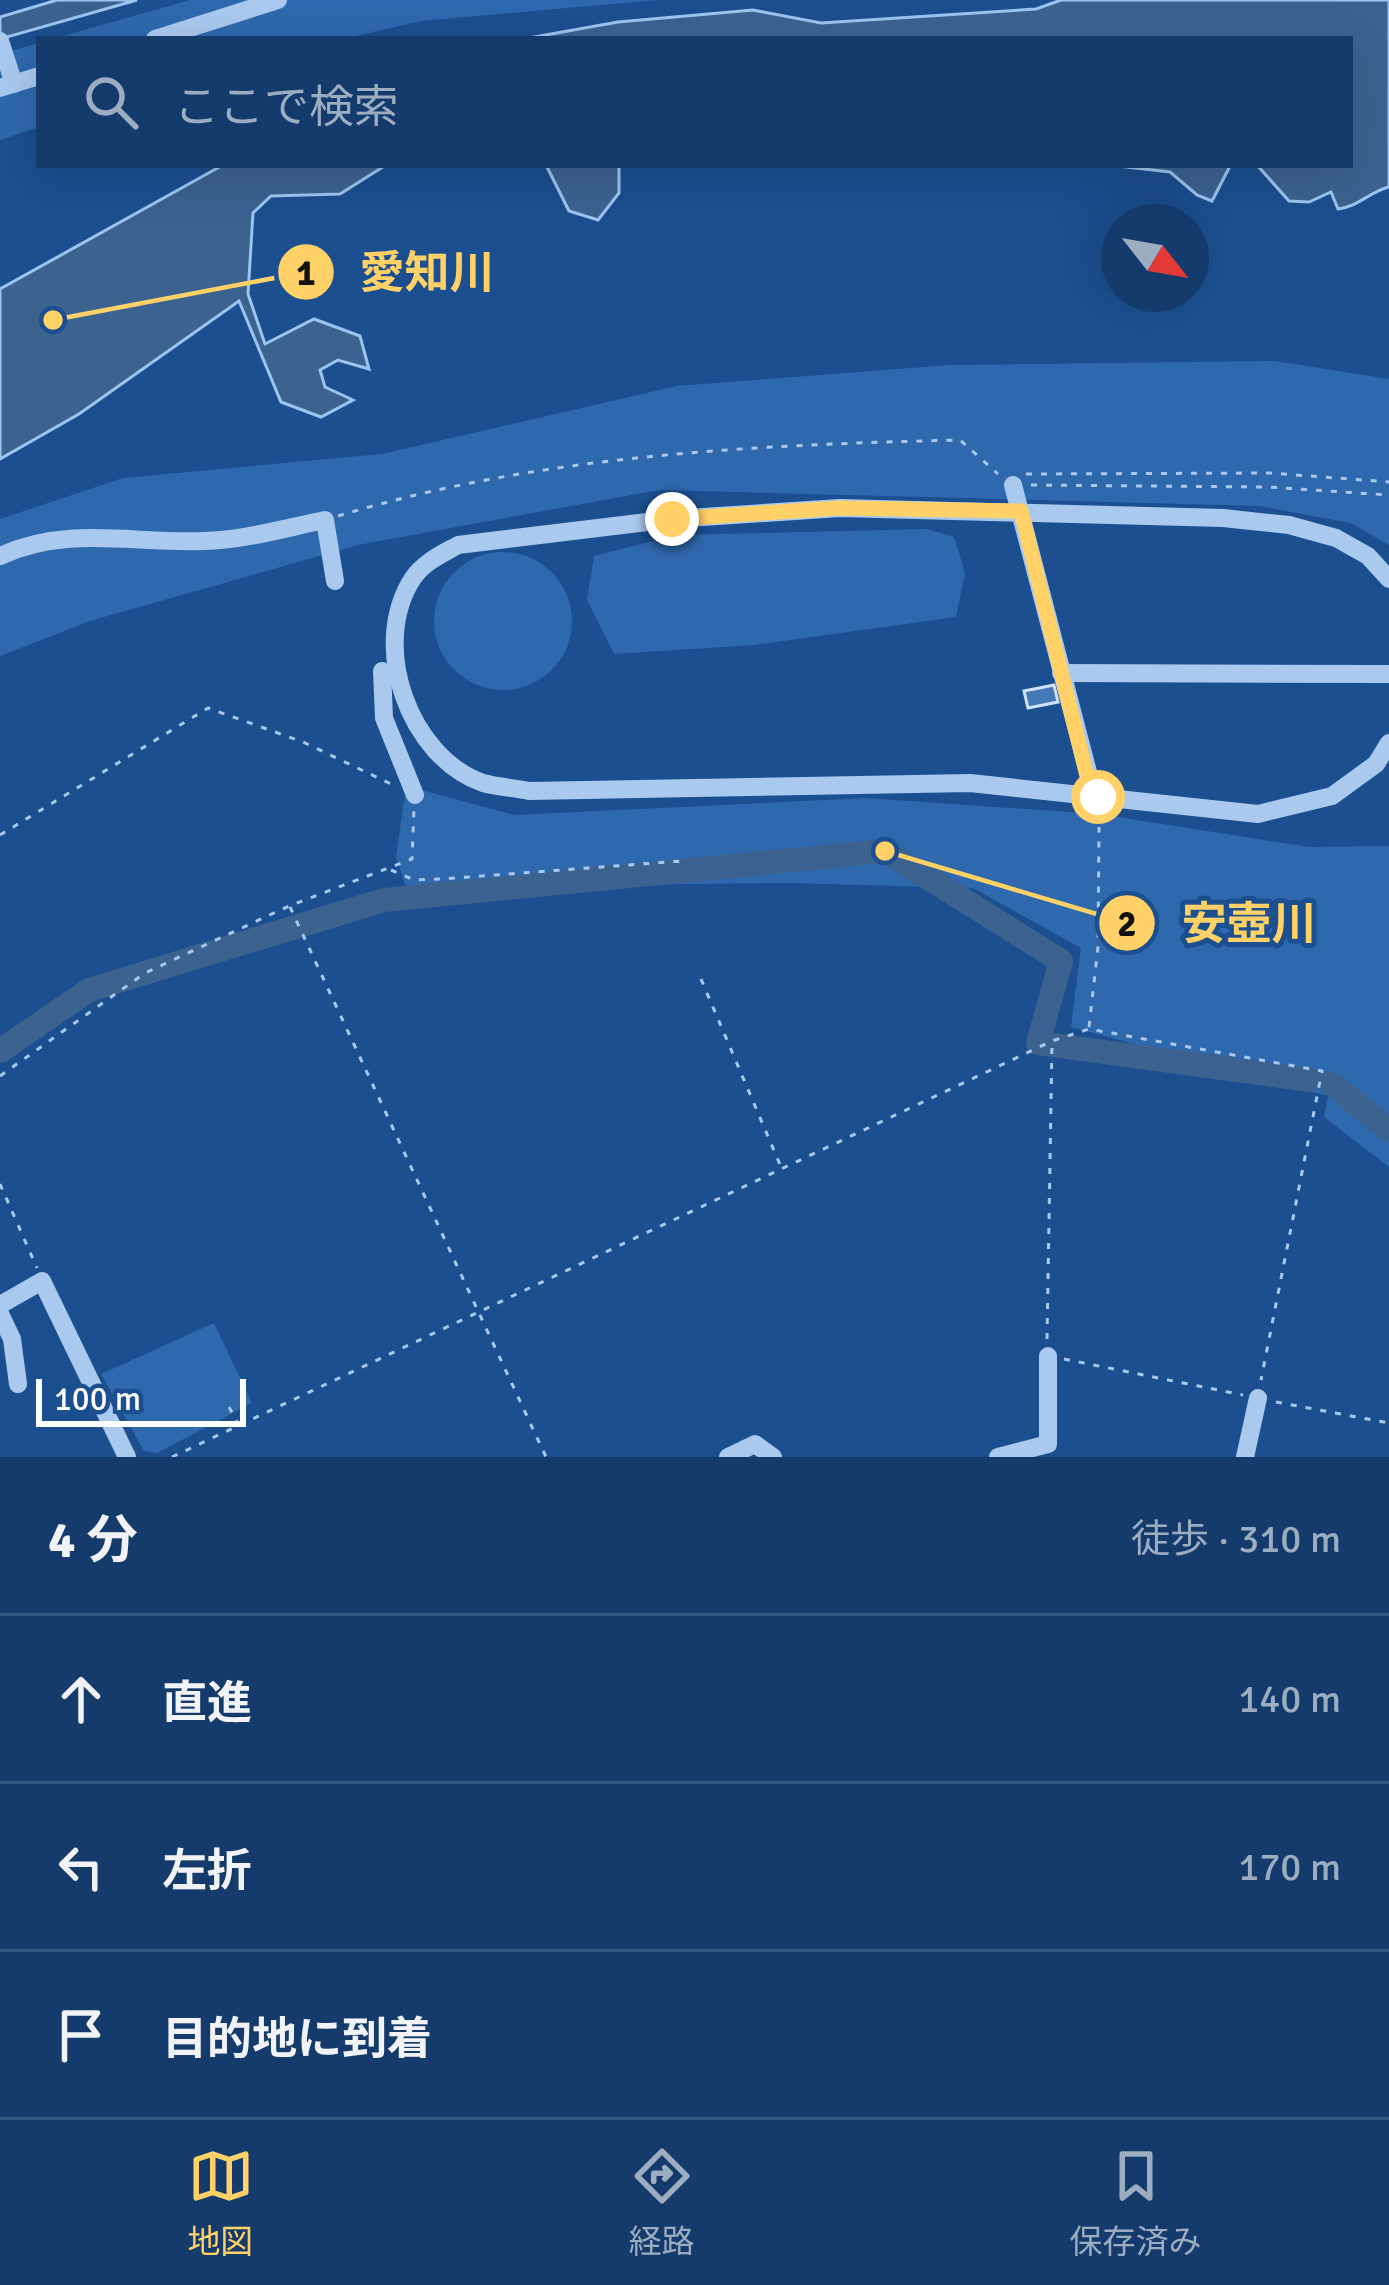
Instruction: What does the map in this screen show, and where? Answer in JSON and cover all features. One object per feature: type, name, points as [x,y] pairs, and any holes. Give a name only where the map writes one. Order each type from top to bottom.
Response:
[{"type":"street","points":[[164,36],[278,0]]},
{"type":"street","points":[[0,41],[8,80]]},
{"type":"street","points":[[1013,485],[1096,805]]},
{"type":"street","points":[[1389,579],[1368,556],[1336,538],[1289,525],[1021,511],[840,508],[672,519],[458,545],[428,562],[412,579],[398,632],[408,714],[428,742],[481,782],[530,791],[970,783],[1096,805],[1258,814],[1332,796],[1376,764],[1389,743]]},
{"type":"street","points":[[0,556],[28,543],[74,537],[227,540],[325,520],[335,580]]},
{"type":"street","points":[[382,671],[384,718],[415,795]]},
{"type":"street","points":[[1061,673],[1389,674]]},
{"type":"street","points":[[18,1384],[12,1339],[0,1309],[42,1281],[127,1457]]},
{"type":"street","points":[[998,1457],[1048,1451],[1048,1356]]},
{"type":"street","points":[[1245,1457],[1258,1398]]},
{"type":"street","points":[[728,1457],[755,1444],[773,1457]]},
{"type":"path","points":[[325,520],[405,496],[571,465],[868,442],[960,440],[995,474],[1270,473],[1389,482]]},
{"type":"path","points":[[1013,485],[1268,488],[1389,495]]},
{"type":"path","points":[[0,835],[208,708],[303,742],[415,795],[412,860],[289,906],[145,973],[0,1076]]},
{"type":"path","points":[[1088,1029],[1099,947],[1096,805]]},
{"type":"path","points":[[388,868],[414,880],[681,861]]},
{"type":"path","points":[[289,906],[546,1457]]},
{"type":"path","points":[[701,979],[782,1169]]},
{"type":"path","points":[[172,1457],[1052,1041],[1088,1029],[1322,1072],[1258,1398]]},
{"type":"path","points":[[1052,1041],[1045,1296],[1048,1356],[1389,1423]]},
{"type":"path","points":[[0,1184],[42,1281]]},
{"type":"path","points":[[229,1407],[239,1425]]},
{"type":"shaded area","points":[[57,0],[137,0],[0,39],[0,17]]},
{"type":"shaded area","points":[[190,0],[657,0],[421,21],[356,36],[63,36]]},
{"type":"shaded area","points":[[1061,0],[1389,0],[1389,187],[1338,209],[1331,192],[1309,202],[1289,201],[1260,168],[1353,168],[1353,36],[540,36],[618,22],[753,10],[821,23],[1036,9]]},
{"type":"shaded area","points":[[36,44],[36,128],[0,140],[0,54]]},
{"type":"shaded area","points":[[218,168],[381,168],[340,194],[271,196],[253,213],[248,294],[265,344],[314,319],[360,336],[369,369],[338,360],[320,370],[325,387],[353,400],[321,417],[281,402],[239,301],[79,414],[0,459],[0,289]]},
{"type":"shaded area","points":[[548,168],[619,168],[619,193],[598,220],[569,211]]},
{"type":"shaded area","points":[[1135,168],[1229,168],[1212,201],[1170,172]]},
{"type":"shaded area","points":[[1275,361],[1389,379],[1389,545],[1351,523],[1259,506],[659,490],[358,545],[90,621],[0,656],[0,519],[123,478],[382,454],[677,386],[949,365]]},
{"type":"shaded area","points":[[927,529],[954,537],[965,573],[956,617],[754,645],[614,654],[587,600],[594,556],[677,535]]},
{"type":"shaded area","points":[[503,552],[529,558],[552,572],[566,595],[572,621],[566,647],[552,670],[529,684],[503,690],[477,684],[454,670],[440,647],[434,621],[440,595],[454,572],[477,558]]},
{"type":"shaded area","points":[[406,786],[515,815],[866,798],[1099,814],[1309,847],[1389,846],[1389,1167],[1324,1117],[1328,1096],[1071,1027],[1081,948],[973,888],[789,883],[406,887],[396,857]]},
{"type":"shaded area","points":[[214,1323],[252,1403],[157,1453],[144,1451],[101,1374]]},
{"type":"building","points":[[1054,685],[1058,702],[1028,708],[1024,691]]},
{"type":"waterway","points":[[0,1051],[89,990],[384,900],[885,851],[1061,961],[1038,1043],[1310,1080]]},
{"type":"waterway","points":[[1331,1083],[1389,1130]]},
{"type":"place","name":"愛知川","points":[[53,320]]},
{"type":"place","name":"安壺川","points":[[885,851]]},
{"type":"route","points":[[672,519],[840,508],[1021,511],[1092,796],[1098,797]]}]
